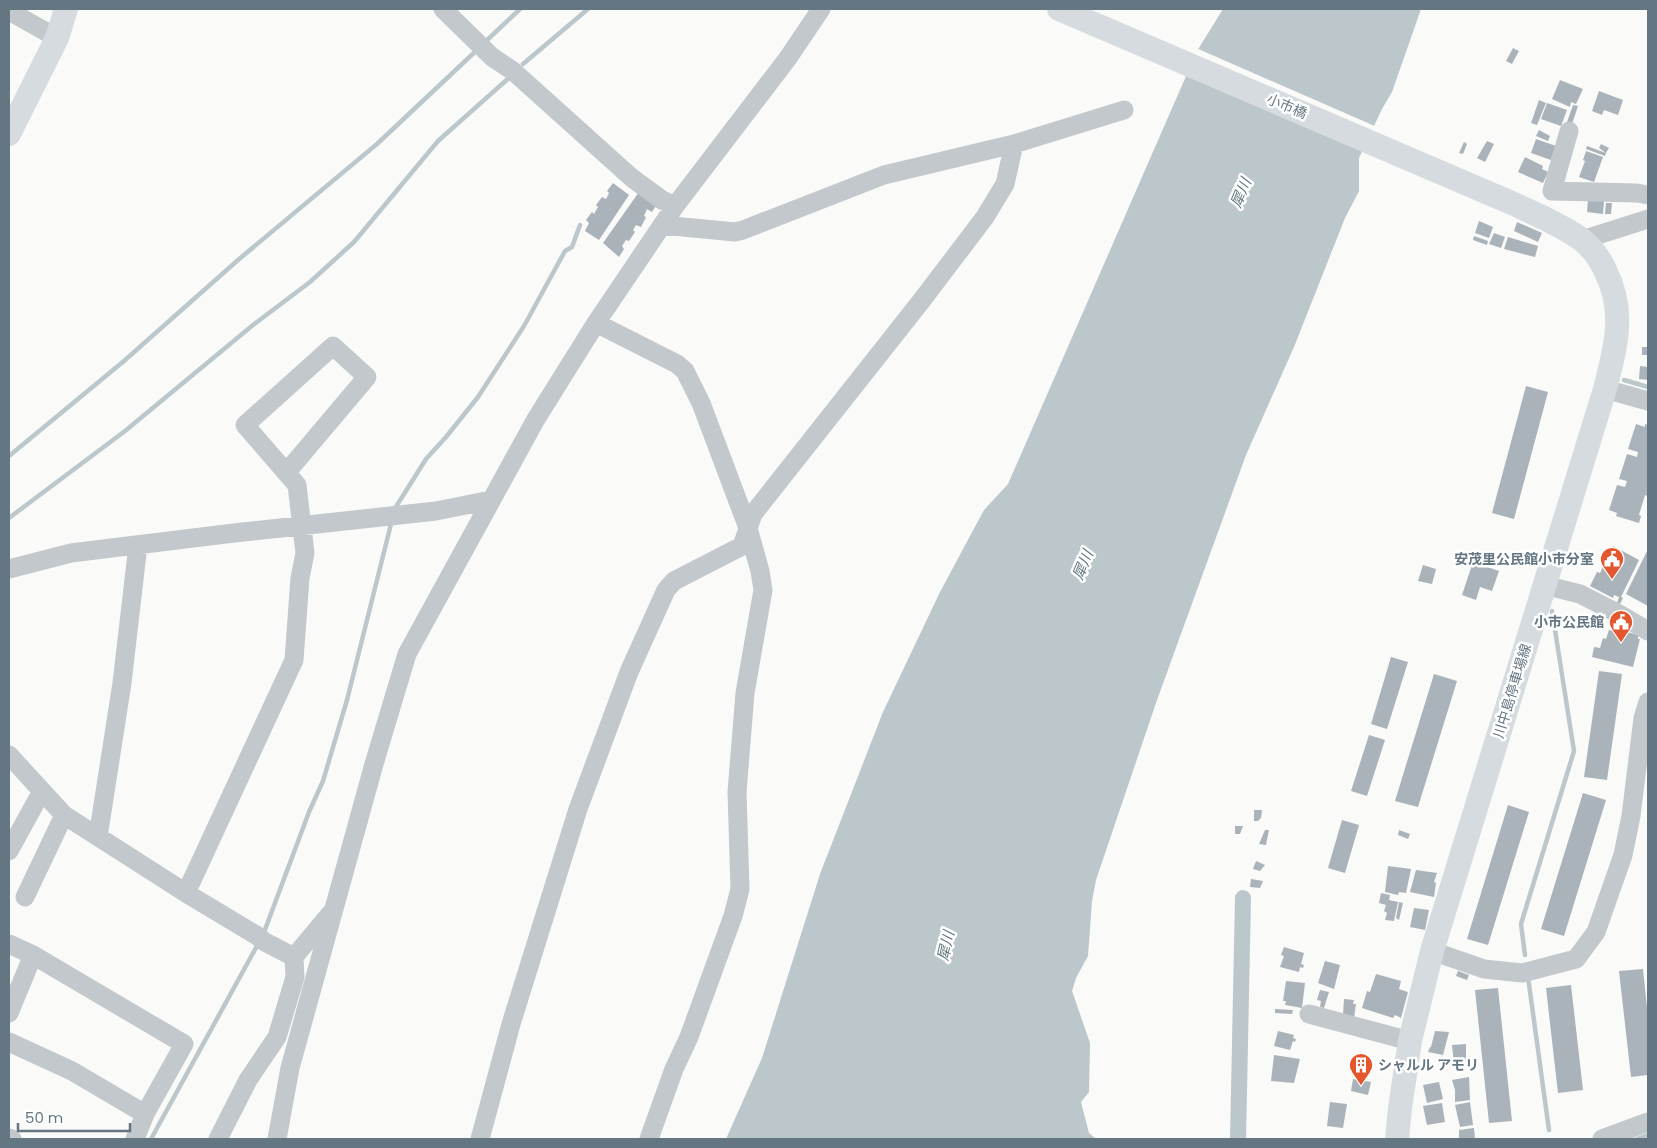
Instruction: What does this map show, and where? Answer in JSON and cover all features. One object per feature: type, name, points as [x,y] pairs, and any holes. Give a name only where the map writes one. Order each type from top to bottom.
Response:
[{"type":"main road","points":[[9,134],[57,38],[66,9]]},
{"type":"main road","name":"小市橋","points":[[1059,9],[1514,204]]},
{"type":"main road","name":"川中島停車場線","points":[[1397,1139],[1410,1041],[1432,951],[1604,389],[1617,334],[1618,309],[1612,284],[1599,258],[1582,240],[1514,204]]},
{"type":"street","points":[[443,9],[492,57],[513,71],[632,178],[662,200],[675,206]]},
{"type":"street","points":[[277,1139],[290,1068],[374,764],[407,654],[536,419],[596,323],[675,206],[788,58],[821,9]]},
{"type":"street","points":[[9,11],[57,38]]},
{"type":"street","points":[[662,225],[735,232],[884,175],[1014,144],[1124,110]]},
{"type":"street","points":[[1569,131],[1552,191],[1637,193],[1648,195]]},
{"type":"street","points":[[480,1139],[512,1024],[575,819],[629,672],[666,590],[674,581],[742,546],[753,514],[985,217],[1005,184],[1014,144]]},
{"type":"street","points":[[1582,240],[1648,219]]},
{"type":"street","points":[[596,323],[677,364],[685,372],[701,403],[748,528],[760,571],[763,590],[745,693],[737,792],[740,889],[689,1037],[674,1069],[649,1139]]},
{"type":"street","points":[[186,893],[294,660],[300,578],[305,552],[297,485],[286,473],[245,425],[333,346],[367,377],[286,473]]},
{"type":"street","points":[[1604,389],[1648,401]]},
{"type":"street","points":[[9,569],[71,553],[436,511],[491,500]]},
{"type":"street","points":[[98,837],[122,683],[138,544]]},
{"type":"street","points":[[1544,585],[1580,594],[1648,631]]},
{"type":"street","points":[[1432,951],[1484,969],[1522,973],[1576,959],[1596,932],[1623,855],[1631,816],[1643,718],[1648,702]]},
{"type":"street","points":[[9,755],[64,816],[260,939],[294,957]]},
{"type":"street","points":[[9,851],[42,791]]},
{"type":"street","points":[[25,897],[64,816]]},
{"type":"street","points":[[218,1139],[248,1080],[277,1037],[295,977],[294,957],[334,910]]},
{"type":"street","points":[[9,944],[32,955],[184,1044],[145,1114],[134,1139]]},
{"type":"street","points":[[9,1013],[32,955]]},
{"type":"street","points":[[1308,1013],[1410,1041]]},
{"type":"street","points":[[9,1042],[72,1071],[145,1114]]},
{"type":"street","points":[[1602,1139],[1648,1122]]},
{"type":"water","name":"犀川","points":[[1223,9],[1421,9],[1392,92],[1359,158],[1359,191],[1345,218],[1294,347],[1246,455],[1157,700],[1096,880],[1092,901],[1088,956],[1076,978],[1072,991],[1090,1043],[1089,1092],[1081,1102],[1089,1133],[1096,1139],[726,1139],[762,1058],[820,874],[883,712],[940,592],[984,510],[1008,484],[1197,51]]},
{"type":"pier","points":[[1196,48],[1377,127],[1367,148],[1186,70]]},
{"type":"building","points":[[1513,48],[1519,51],[1512,64],[1506,61]]},
{"type":"building","points":[[1560,80],[1583,89],[1576,104],[1571,102],[1570,107],[1552,99]]},
{"type":"building","points":[[1599,91],[1623,100],[1618,115],[1604,110],[1602,115],[1592,111]]},
{"type":"building","points":[[1539,100],[1546,103],[1537,125],[1531,123]]},
{"type":"building","points":[[1547,103],[1567,110],[1561,126],[1541,119]]},
{"type":"building","points":[[1573,105],[1578,106],[1572,124],[1567,122]]},
{"type":"building","points":[[1539,130],[1550,136],[1548,141],[1536,136]]},
{"type":"building","points":[[1536,139],[1556,146],[1551,160],[1531,153]]},
{"type":"building","points":[[1487,141],[1494,144],[1485,162],[1477,158]]},
{"type":"building","points":[[1464,142],[1467,144],[1463,154],[1459,153]]},
{"type":"building","points":[[1601,144],[1609,148],[1606,153],[1599,148]]},
{"type":"building","points":[[1587,146],[1606,153],[1605,156],[1586,149]]},
{"type":"building","points":[[1586,151],[1603,157],[1594,182],[1579,177],[1585,161],[1583,160]]},
{"type":"building","points":[[1525,157],[1543,166],[1542,169],[1548,172],[1543,183],[1518,172]]},
{"type":"building","points":[[613,183],[629,195],[599,240],[585,231],[589,223],[586,220],[592,212],[594,214],[598,207],[596,205],[602,197],[606,199],[609,193],[607,191]]},
{"type":"building","points":[[639,192],[657,204],[652,212],[647,209],[644,216],[646,217],[641,227],[636,225],[633,230],[635,232],[629,241],[626,240],[622,246],[624,249],[619,257],[603,243]]},
{"type":"building","points":[[1588,199],[1604,201],[1603,214],[1587,212]]},
{"type":"building","points":[[1606,203],[1612,203],[1611,214],[1605,214]]},
{"type":"building","points":[[1479,221],[1493,227],[1489,238],[1475,233]]},
{"type":"building","points":[[1517,222],[1542,233],[1538,242],[1514,231]]},
{"type":"building","points":[[1494,233],[1505,237],[1501,248],[1489,244]]},
{"type":"building","points":[[1474,236],[1488,241],[1487,245],[1473,240]]},
{"type":"building","points":[[1508,237],[1538,246],[1535,257],[1504,249]]},
{"type":"building","points":[[1642,347],[1648,347],[1648,355],[1642,355]]},
{"type":"building","points":[[1640,366],[1648,367],[1648,380],[1639,379]]},
{"type":"building","points":[[1526,386],[1548,392],[1514,519],[1492,513]]},
{"type":"building","points":[[1636,424],[1645,427],[1645,424],[1648,425],[1648,492],[1647,496],[1645,495],[1639,515],[1641,516],[1639,523],[1616,516],[1617,513],[1609,510],[1617,485],[1625,487],[1627,481],[1619,479],[1627,454],[1637,457],[1638,452],[1628,449]]},
{"type":"building","name":"安茂里公民館小市分室","points":[[1613,546],[1639,560],[1621,597],[1623,598],[1620,604],[1617,603],[1619,597],[1614,595],[1613,598],[1590,586],[1597,572],[1600,573]]},
{"type":"building","points":[[1648,549],[1648,606],[1626,594]]},
{"type":"building","points":[[1473,562],[1499,571],[1492,591],[1480,587],[1476,600],[1462,595]]},
{"type":"building","points":[[1423,565],[1436,569],[1432,584],[1418,581]]},
{"type":"building","name":"小市公民館","points":[[1616,625],[1625,628],[1624,631],[1638,635],[1638,639],[1640,639],[1633,667],[1592,657],[1594,647],[1600,648],[1603,638],[1606,639],[1609,630],[1614,631]]},
{"type":"building","points":[[1391,657],[1408,662],[1387,729],[1371,724]]},
{"type":"building","points":[[1599,671],[1622,674],[1607,780],[1584,777]]},
{"type":"building","points":[[1434,674],[1457,681],[1418,807],[1395,801]]},
{"type":"building","points":[[1369,735],[1385,740],[1367,796],[1351,791]]},
{"type":"building","points":[[1583,793],[1606,800],[1564,936],[1541,929]]},
{"type":"building","points":[[1508,805],[1529,812],[1488,945],[1467,939]]},
{"type":"building","points":[[1254,810],[1262,810],[1261,818],[1258,821],[1254,821]]},
{"type":"building","points":[[1342,820],[1359,825],[1345,873],[1328,868]]},
{"type":"building","points":[[1235,826],[1243,826],[1240,834],[1235,834]]},
{"type":"building","points":[[1265,830],[1269,830],[1266,845],[1259,844]]},
{"type":"building","points":[[1399,830],[1410,834],[1408,839],[1398,835]]},
{"type":"building","points":[[1256,861],[1265,865],[1260,871],[1253,869]]},
{"type":"building","points":[[1388,866],[1411,869],[1406,893],[1399,892],[1398,895],[1385,892]]},
{"type":"building","points":[[1416,870],[1437,873],[1434,882],[1436,883],[1434,897],[1410,892]]},
{"type":"building","points":[[1251,879],[1263,881],[1260,888],[1250,887]]},
{"type":"building","points":[[1381,893],[1390,895],[1389,900],[1398,902],[1394,921],[1385,920],[1387,913],[1384,911],[1386,905],[1379,903]]},
{"type":"building","points":[[1399,902],[1403,903],[1399,920],[1396,918]]},
{"type":"building","points":[[1414,908],[1429,910],[1425,930],[1410,927]]},
{"type":"building","points":[[1284,947],[1304,953],[1301,964],[1304,965],[1303,968],[1300,967],[1299,972],[1280,967],[1284,956],[1281,955]]},
{"type":"building","points":[[1325,961],[1340,965],[1334,989],[1318,983]]},
{"type":"building","points":[[1643,969],[1648,1017],[1648,1075],[1631,1077],[1619,971]]},
{"type":"building","points":[[1458,971],[1469,975],[1467,980],[1456,976]]},
{"type":"building","points":[[1376,974],[1401,981],[1399,989],[1408,992],[1401,1018],[1395,1015],[1393,1018],[1362,1008],[1367,991],[1370,992]]},
{"type":"building","points":[[1286,981],[1305,983],[1302,1008],[1285,1005],[1286,1001],[1283,1001]]},
{"type":"building","points":[[1571,985],[1583,1090],[1558,1093],[1546,988]]},
{"type":"building","points":[[1498,988],[1512,1121],[1489,1123],[1475,990]]},
{"type":"building","points":[[1320,990],[1329,992],[1324,1008],[1320,1007],[1321,1001],[1317,1000]]},
{"type":"building","points":[[1344,999],[1354,1000],[1353,1004],[1356,1004],[1354,1018],[1343,1015]]},
{"type":"building","points":[[1275,1009],[1293,1010],[1292,1014],[1275,1013]]},
{"type":"building","points":[[1278,1031],[1294,1035],[1293,1038],[1296,1039],[1295,1042],[1293,1041],[1290,1050],[1274,1046]]},
{"type":"building","points":[[1435,1031],[1449,1032],[1443,1055],[1428,1052]]},
{"type":"building","points":[[1466,1044],[1466,1062],[1454,1064],[1452,1045]]},
{"type":"building","points":[[1274,1055],[1300,1059],[1294,1083],[1271,1081]]},
{"type":"building","points":[[1469,1077],[1470,1100],[1455,1102],[1455,1090],[1452,1080]]},
{"type":"building","name":"シャルル アモリ","points":[[1353,1079],[1371,1082],[1368,1095],[1351,1091]]},
{"type":"building","points":[[1439,1082],[1443,1099],[1427,1103],[1423,1085]]},
{"type":"building","points":[[1330,1102],[1347,1104],[1343,1128],[1327,1126]]},
{"type":"building","points":[[1470,1102],[1473,1125],[1460,1127],[1455,1105]]},
{"type":"building","points":[[1442,1103],[1445,1122],[1427,1125],[1423,1106]]},
{"type":"building","points":[[1474,1128],[1475,1139],[1459,1139],[1459,1130]]},
{"type":"waterway","points":[[483,44],[520,9]]},
{"type":"waterway","points":[[523,64],[588,9]]},
{"type":"waterway","points":[[9,456],[124,361],[238,260],[377,144],[478,49]]},
{"type":"waterway","points":[[9,518],[125,431],[253,325],[310,282],[354,242],[438,141],[510,77]]},
{"type":"waterway","points":[[394,510],[426,459],[478,397],[524,326],[565,251],[572,247],[580,225]]},
{"type":"waterway","points":[[1624,380],[1648,387]]},
{"type":"waterway","points":[[263,935],[309,812],[323,781],[347,700],[392,520]]},
{"type":"waterway","points":[[1525,955],[1521,924],[1574,751],[1552,611]]},
{"type":"waterway","points":[[1238,1139],[1243,898]]},
{"type":"waterway","points":[[151,1139],[258,944]]},
{"type":"waterway","points":[[1528,977],[1549,1130]]},
{"type":"waterway","points":[[1637,1139],[1648,1135]]},
{"type":"place","name":"安茂里公民館小市分室","points":[[1612,580]]},
{"type":"place","name":"小市公民館","points":[[1621,643]]},
{"type":"place","name":"シャルル アモリ","points":[[1361,1086]]}]
